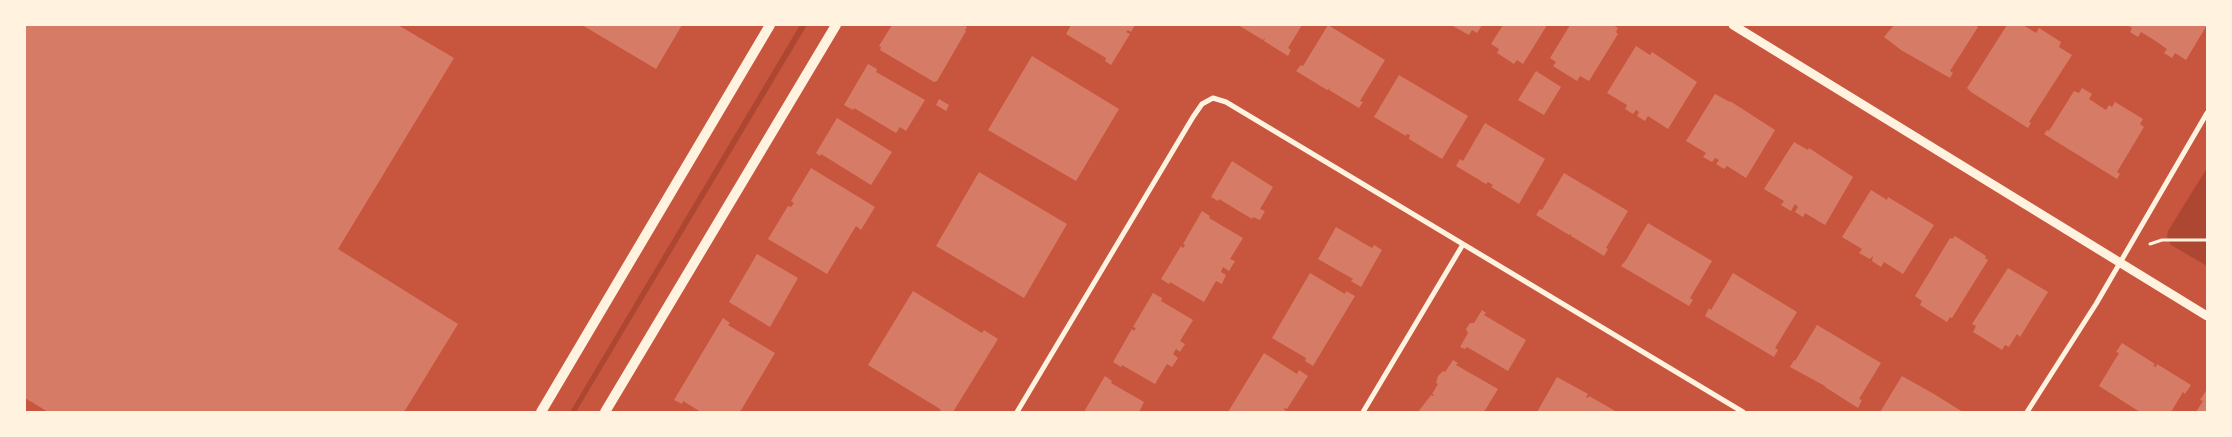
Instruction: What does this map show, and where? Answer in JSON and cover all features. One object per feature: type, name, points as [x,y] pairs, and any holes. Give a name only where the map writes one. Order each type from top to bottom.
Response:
[{"type":"main road","points":[[541,412],[770,25]]},
{"type":"main road","points":[[605,412],[836,25]]},
{"type":"street","points":[[1734,25],[2207,316]]},
{"type":"street","points":[[1017,412],[1192,117],[1202,104],[1213,98],[1226,102],[1462,246],[1743,412]]},
{"type":"street","points":[[2027,412],[2096,304],[2207,113]]},
{"type":"street","points":[[1363,412],[1462,246]]},
{"type":"path","points":[[2162,240],[2207,240]]},
{"type":"shaded area","points":[[800,25],[807,25],[576,412],[570,412]]},
{"type":"shaded area","points":[[2207,168],[2207,266],[2171,245],[2167,237],[2168,231]]},
{"type":"building","points":[[25,25],[398,25],[454,58],[338,249],[458,324],[404,412],[48,412],[25,398]]},
{"type":"building","points":[[582,25],[682,25],[656,69]]},
{"type":"building","points":[[892,25],[963,25],[967,27],[937,81],[934,82],[880,50],[881,47],[879,46]]},
{"type":"building","points":[[1071,25],[1135,25],[1131,32],[1128,30],[1126,32],[1130,34],[1111,65],[1105,61],[1106,58],[1066,34]]},
{"type":"building","points":[[1238,25],[1302,25],[1288,48],[1291,50],[1288,56],[1264,41],[1265,37],[1263,40]]},
{"type":"building","points":[[1328,25],[1385,60],[1360,101],[1363,102],[1359,108],[1329,90],[1330,88],[1327,90],[1296,71],[1301,65],[1303,66]]},
{"type":"building","points":[[1451,25],[1482,25],[1477,33],[1472,30],[1469,35]]},
{"type":"building","points":[[1503,25],[1547,25],[1523,64],[1517,60],[1514,64],[1497,53],[1499,49],[1491,44]]},
{"type":"building","points":[[1570,25],[1613,25],[1618,28],[1616,32],[1618,34],[1589,81],[1580,76],[1577,81],[1553,66],[1556,62],[1550,58]]},
{"type":"building","points":[[1894,25],[1975,25],[1978,27],[1950,71],[1953,73],[1950,78],[1901,50],[1884,37]]},
{"type":"building","points":[[2007,25],[2023,25],[2036,33],[2039,28],[2061,42],[2059,47],[2072,55],[2029,122],[2031,123],[2028,128],[1967,88]]},
{"type":"building","points":[[2127,25],[2207,25],[2186,60],[2175,53],[2172,58],[2164,53],[2167,49],[2141,32],[2138,37],[2130,32],[2132,28]]},
{"type":"building","points":[[1636,46],[1650,55],[1652,52],[1697,82],[1668,129],[1648,116],[1645,121],[1637,116],[1639,112],[1636,110],[1633,114],[1625,109],[1627,105],[1607,93]]},
{"type":"building","points":[[1032,56],[1119,109],[1076,181],[988,130]]},
{"type":"building","points":[[868,64],[877,69],[876,72],[925,100],[906,131],[900,127],[896,133],[854,108],[853,110],[844,105]]},
{"type":"building","points":[[1536,71],[1561,87],[1544,115],[1518,100]]},
{"type":"building","points":[[1399,75],[1468,116],[1442,159],[1409,139],[1410,135],[1407,134],[1406,136],[1374,117]]},
{"type":"building","points":[[2082,88],[2092,94],[2089,99],[2106,110],[2109,105],[2112,107],[2115,102],[2143,119],[2140,124],[2144,127],[2117,172],[2120,174],[2117,179],[2044,134],[2047,130],[2049,131],[2074,91],[2079,93]]},
{"type":"building","points":[[1715,94],[1730,101],[1775,130],[1746,178],[1727,166],[1724,169],[1716,164],[1719,160],[1715,158],[1712,162],[1703,157],[1706,153],[1686,141]]},
{"type":"building","points":[[939,99],[949,105],[946,111],[936,105]]},
{"type":"building","points":[[837,118],[892,152],[871,185],[821,154],[820,156],[816,153]]},
{"type":"building","points":[[1485,123],[1545,159],[1519,204],[1491,187],[1493,185],[1488,182],[1486,184],[1456,166],[1460,159],[1463,161]]},
{"type":"building","points":[[1794,142],[1808,150],[1809,148],[1853,177],[1825,225],[1805,213],[1803,217],[1795,212],[1798,207],[1795,204],[1791,211],[1781,205],[1784,201],[1764,189]]},
{"type":"building","points":[[1232,161],[1273,187],[1260,209],[1265,211],[1260,220],[1253,217],[1252,219],[1219,199],[1218,201],[1211,197]]},
{"type":"building","points":[[811,168],[875,207],[861,230],[856,226],[827,274],[768,239],[788,206],[791,207],[794,203],[791,201]]},
{"type":"building","points":[[979,172],[1067,224],[1024,298],[936,246]]},
{"type":"building","points":[[1564,173],[1628,211],[1606,248],[1608,249],[1604,256],[1571,236],[1571,234],[1569,235],[1536,215],[1540,209],[1542,210]]},
{"type":"building","points":[[1871,190],[1887,200],[1888,197],[1934,225],[1903,274],[1884,262],[1881,267],[1872,261],[1873,256],[1870,259],[1859,253],[1862,249],[1842,237]]},
{"type":"building","points":[[1202,211],[1210,216],[1209,218],[1243,238],[1230,259],[1235,261],[1229,271],[1223,267],[1221,272],[1226,275],[1222,284],[1216,281],[1204,302],[1170,282],[1169,284],[1161,279],[1181,246],[1183,248],[1185,245],[1183,244]]},
{"type":"building","points":[[1648,223],[1712,261],[1690,298],[1693,300],[1689,306],[1621,266]]},
{"type":"building","points":[[1336,227],[1372,248],[1374,245],[1382,250],[1361,287],[1351,281],[1353,279],[1318,259]]},
{"type":"building","points":[[1955,236],[1986,256],[1985,258],[1988,260],[1952,318],[1950,317],[1947,322],[1920,305],[1922,301],[1915,296],[1950,238],[1952,239]]},
{"type":"building","points":[[757,254],[798,278],[770,327],[729,302]]},
{"type":"building","points":[[2008,268],[2048,292],[2020,337],[2017,334],[2009,347],[2005,345],[2002,350],[1973,332],[1976,326],[1972,324]]},
{"type":"building","points":[[1310,273],[1345,294],[1346,291],[1355,296],[1313,366],[1305,361],[1306,358],[1272,338]]},
{"type":"building","points":[[1733,273],[1797,312],[1775,348],[1778,350],[1774,357],[1705,316],[1709,308],[1711,310]]},
{"type":"building","points":[[913,291],[982,333],[984,330],[998,339],[953,412],[941,412],[940,409],[868,365]]},
{"type":"building","points":[[1153,293],[1162,298],[1161,301],[1193,320],[1180,341],[1185,344],[1180,352],[1176,349],[1173,354],[1178,358],[1172,367],[1167,364],[1155,384],[1122,365],[1121,367],[1113,362],[1132,329],[1134,331],[1136,328],[1133,327]]},
{"type":"building","points":[[1482,310],[1486,313],[1484,315],[1526,340],[1508,371],[1467,347],[1465,349],[1460,347],[1468,333],[1466,329],[1470,323],[1474,323]]},
{"type":"building","points":[[723,318],[730,323],[728,325],[775,353],[740,412],[701,412],[683,401],[682,404],[674,400]]},
{"type":"building","points":[[1817,325],[1881,363],[1859,399],[1862,400],[1858,408],[1825,386],[1790,367]]},
{"type":"building","points":[[2122,343],[2155,364],[2153,366],[2156,367],[2157,364],[2191,385],[2185,394],[2183,392],[2171,412],[2140,412],[2099,386],[2119,353],[2116,352]]},
{"type":"building","points":[[1264,353],[1297,374],[1299,370],[1308,376],[1287,409],[1284,408],[1287,412],[1228,412]]},
{"type":"building","points":[[1453,360],[1458,363],[1456,365],[1498,389],[1484,412],[1418,412],[1431,395],[1433,396],[1434,394],[1432,394],[1438,384],[1436,383],[1438,376],[1443,371],[1445,372]]},
{"type":"building","points":[[1105,376],[1112,381],[1111,383],[1144,402],[1139,412],[1086,412],[1085,410]]},
{"type":"building","points":[[1902,376],[1934,394],[1963,412],[1880,412]]},
{"type":"building","points":[[1557,377],[1588,394],[1586,397],[1588,398],[1589,396],[1617,412],[1537,412]]},
{"type":"building","points":[[2207,389],[2207,412],[2196,412],[2203,401],[2200,400]]}]
